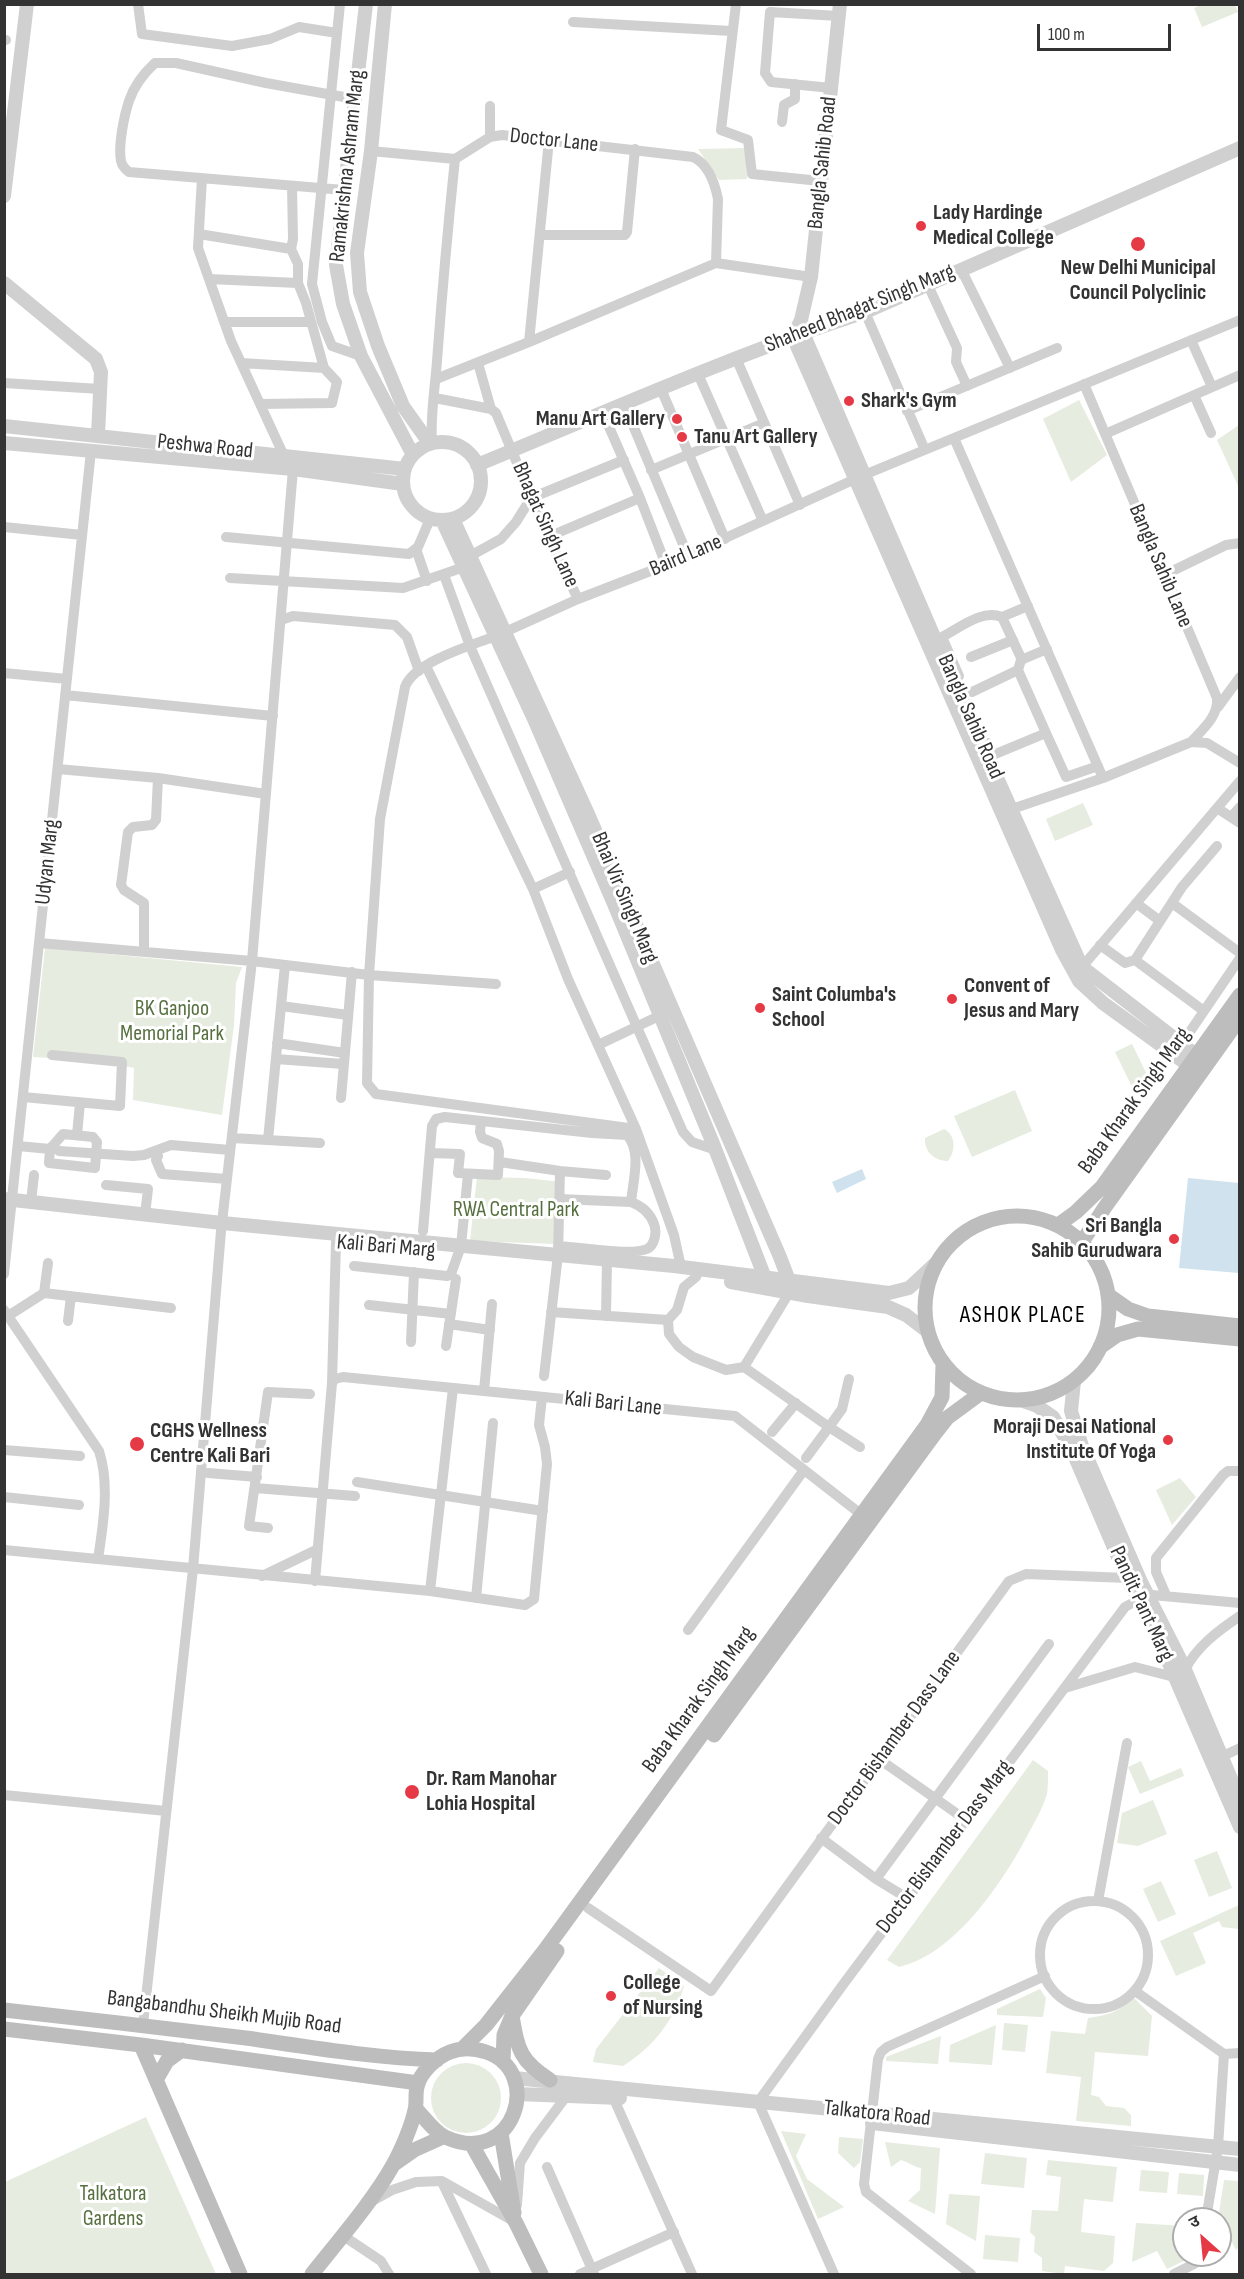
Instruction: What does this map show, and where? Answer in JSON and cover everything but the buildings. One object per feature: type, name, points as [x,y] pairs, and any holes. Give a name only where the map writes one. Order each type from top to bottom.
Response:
[{"type":"main road","name":"Baba Kharak Singh Marg","points":[[1082,1242],[1198,1065],[1239,995]]},
{"type":"main road","name":"Baba Kharak Singh Marg","points":[[1058,1225],[1076,1212],[1102,1187],[1198,1065],[1239,1018]]},
{"type":"main road","points":[[1004,1217],[1032,1217],[1058,1225],[1082,1242],[1099,1266],[1108,1295],[1108,1322],[1100,1347],[1086,1369],[1074,1381],[1043,1397],[1020,1400],[1000,1399],[981,1394],[960,1382],[944,1365],[934,1349],[927,1331],[925,1299],[931,1273],[955,1240],[972,1227],[1004,1217]]},
{"type":"main road","points":[[1108,1295],[1128,1309],[1148,1316],[1239,1326]]},
{"type":"main road","points":[[1100,1347],[1117,1335],[1132,1329],[1239,1339]]},
{"type":"main road","name":"Baba Kharak Singh Marg","points":[[463,2048],[486,2025],[545,1950],[936,1412],[942,1396],[944,1365]]},
{"type":"main road","name":"Baba Kharak Singh Marg","points":[[503,2062],[504,2035],[512,2016],[588,1908],[936,1432],[947,1418],[981,1394]]},
{"type":"main road","name":"Bangabandhu Sheikh Mujib Road","points":[[4,2010],[143,2025],[363,2054],[437,2060]]},
{"type":"main road","points":[[512,2016],[522,2055],[533,2070],[550,2080]]},
{"type":"main road","name":"Bangabandhu Sheikh Mujib Road","points":[[4,2029],[182,2050],[418,2083]]},
{"type":"main road","points":[[141,2045],[240,2274]]},
{"type":"main road","points":[[312,2274],[394,2164],[416,2109],[418,2083],[424,2072],[437,2060],[449,2052],[463,2048],[478,2049],[491,2054],[503,2062],[514,2078],[518,2094],[513,2116],[501,2133],[486,2142],[472,2145],[443,2137],[416,2109]]},
{"type":"main road","points":[[156,2080],[167,2061],[182,2050]]},
{"type":"main road","points":[[501,2133],[516,2223]]},
{"type":"main road","points":[[394,2164],[414,2150],[443,2137]]},
{"type":"main road","points":[[472,2145],[516,2223],[541,2274]]},
{"type":"street","points":[[4,196],[27,4]]},
{"type":"street","points":[[138,4],[142,34],[232,46],[270,39],[299,27],[337,33]]},
{"type":"street","points":[[340,4],[312,284],[322,322],[332,346],[361,356]]},
{"type":"street","name":"Ramakrishna Ashram Marg","points":[[366,4],[336,265],[343,304],[361,356],[413,455]]},
{"type":"street","name":"Ramakrishna Ashram Marg","points":[[385,4],[371,151],[357,253],[360,292],[378,346],[403,406],[431,444]]},
{"type":"street","points":[[736,4],[721,130],[748,140],[752,174],[820,181]]},
{"type":"street","points":[[831,88],[771,82],[765,73],[770,12],[807,9],[840,10]]},
{"type":"street","name":"Bangla Sahib Road","points":[[840,10],[811,277],[799,330],[972,741],[1062,950],[1078,981],[1103,1003],[1198,1065]]},
{"type":"street","points":[[573,22],[731,31]]},
{"type":"street","points":[[344,190],[129,172],[123,167],[121,161],[122,133],[129,99],[144,73],[155,63],[176,63],[355,99]]},
{"type":"street","points":[[782,122],[784,105],[795,99],[795,84]]},
{"type":"street","points":[[490,106],[490,137]]},
{"type":"street","name":"Doctor Lane","points":[[455,159],[490,137],[502,135],[693,157],[704,165],[716,190],[718,200],[716,263]]},
{"type":"street","points":[[529,342],[549,140]]},
{"type":"street","name":"Shaheed Bhagat Singh Marg","points":[[477,465],[799,330],[865,312],[1239,148]]},
{"type":"street","points":[[541,235],[625,235],[635,149]]},
{"type":"street","points":[[371,151],[455,159],[443,278],[431,444]]},
{"type":"street","points":[[202,178],[198,248],[224,322],[284,456]]},
{"type":"street","points":[[260,404],[332,403],[337,382],[324,368],[306,303],[297,283],[298,264],[291,249],[293,239],[292,186]]},
{"type":"street","points":[[199,234],[291,249]]},
{"type":"street","points":[[436,379],[716,263],[811,277]]},
{"type":"street","points":[[961,269],[1010,368]]},
{"type":"street","points":[[209,279],[297,283]]},
{"type":"street","points":[[4,283],[96,358],[101,372],[98,435]]},
{"type":"street","points":[[927,284],[957,348],[956,362],[967,386]]},
{"type":"street","points":[[865,312],[925,450]]},
{"type":"street","name":"Baird Lane","points":[[423,669],[444,656],[687,556],[859,477],[1239,320]]},
{"type":"street","points":[[224,322],[310,322]]},
{"type":"street","points":[[1191,340],[1212,387]]},
{"type":"street","points":[[907,411],[1057,348]]},
{"type":"street","points":[[736,358],[800,505]]},
{"type":"street","points":[[241,363],[324,368]]},
{"type":"street","name":"Bhagat Singh Lane","points":[[478,363],[491,409],[499,419],[548,537],[578,599]]},
{"type":"street","points":[[698,374],[763,521]]},
{"type":"street","points":[[1105,434],[1239,375]]},
{"type":"street","points":[[4,383],[100,389]]},
{"type":"street","name":"Bangla Sahib Lane","points":[[1084,384],[1218,707]]},
{"type":"street","points":[[661,389],[725,539]]},
{"type":"street","points":[[1194,395],[1211,433]]},
{"type":"street","points":[[435,399],[491,409]]},
{"type":"street","points":[[624,404],[687,556]]},
{"type":"street","points":[[603,413],[666,565]]},
{"type":"street","points":[[651,470],[764,423]]},
{"type":"street","name":"Peshwa Road","points":[[4,426],[405,469]]},
{"type":"street","points":[[954,438],[1103,777]]},
{"type":"street","name":"Peshwa Road","points":[[4,443],[293,469],[403,484]]},
{"type":"street","points":[[448,443],[470,454],[477,465],[480,484],[474,503],[465,513],[442,519],[420,514],[411,506],[405,496],[403,484],[405,469],[413,455],[431,444],[448,443]]},
{"type":"street","name":"Udyan Marg","points":[[4,1274],[8,1204],[18,1146],[91,451]]},
{"type":"street","points":[[230,578],[403,588],[427,581],[444,575],[467,562],[501,539],[516,522],[531,498],[624,460]]},
{"type":"street","points":[[143,2025],[193,1569],[222,1227],[252,961],[293,469]]},
{"type":"street","name":"Bangla Sahib Road","points":[[859,477],[1082,967],[1198,1065]]},
{"type":"street","points":[[548,537],[640,498]]},
{"type":"street","points":[[226,537],[409,554],[442,519]]},
{"type":"street","name":"Bhai Vir Singh Marg","points":[[442,519],[467,562],[588,814],[790,1289]]},
{"type":"street","points":[[4,527],[82,535]]},
{"type":"street","points":[[1164,575],[1226,546],[1239,543]]},
{"type":"street","points":[[416,549],[427,581]]},
{"type":"street","points":[[444,575],[470,646],[687,1138],[692,1142],[716,1149]]},
{"type":"street","points":[[1028,606],[1002,617],[985,614],[942,637],[993,755],[1046,733]]},
{"type":"street","points":[[281,620],[292,616],[395,625],[407,637],[533,889],[568,979],[636,1129],[675,1235],[681,1267]]},
{"type":"street","points":[[1002,617],[1046,733],[1066,777],[1098,766]]},
{"type":"street","name":"Bhai Vir Singh Marg","points":[[501,634],[716,1149],[766,1283]]},
{"type":"street","points":[[971,657],[1012,640]]},
{"type":"street","points":[[972,692],[1047,649]]},
{"type":"street","points":[[423,669],[408,680],[405,687],[380,819],[369,975],[367,1083],[376,1094],[636,1129]]},
{"type":"street","points":[[4,673],[67,679]]},
{"type":"street","points":[[1191,742],[1215,714],[1239,677]]},
{"type":"street","points":[[65,695],[273,716]]},
{"type":"street","points":[[1012,809],[1103,777],[1191,742],[1207,743],[1239,763]]},
{"type":"street","points":[[58,769],[158,778],[266,794]]},
{"type":"street","points":[[144,951],[144,903],[124,890],[121,885],[128,832],[133,827],[152,825],[156,820],[158,778]]},
{"type":"street","points":[[1082,967],[1239,781]]},
{"type":"street","points":[[1216,808],[1235,820],[1239,807]]},
{"type":"street","points":[[1100,945],[1125,963],[1135,960],[1182,887],[1217,846]]},
{"type":"street","points":[[533,889],[570,872]]},
{"type":"street","points":[[1136,903],[1160,921]]},
{"type":"street","points":[[1172,903],[1239,953]]},
{"type":"street","points":[[39,943],[252,961],[369,975],[496,984]]},
{"type":"street","points":[[1185,1040],[1239,958]]},
{"type":"street","points":[[1135,960],[1204,1011]]},
{"type":"street","points":[[268,1140],[285,965]]},
{"type":"street","points":[[341,1098],[352,972]]},
{"type":"street","points":[[281,1006],[348,1015]]},
{"type":"street","points":[[598,1045],[659,1016]]},
{"type":"street","points":[[277,1043],[344,1059]]},
{"type":"street","points":[[23,1097],[120,1106],[122,1062],[52,1055]]},
{"type":"street","points":[[276,1059],[344,1059]]},
{"type":"street","points":[[77,1136],[80,1102]]},
{"type":"street","points":[[423,1231],[432,1126],[436,1119],[444,1117],[627,1135],[633,1141],[636,1149],[631,1202]]},
{"type":"street","points":[[430,1153],[460,1154],[458,1173],[498,1175],[500,1162],[497,1144],[482,1138],[481,1121]]},
{"type":"street","points":[[54,1150],[63,1134],[93,1137],[97,1142],[96,1154]]},
{"type":"street","points":[[232,1138],[320,1143]]},
{"type":"street","points":[[18,1146],[96,1154],[144,1155],[171,1145],[230,1150]]},
{"type":"street","points":[[158,1156],[156,1160],[162,1174],[227,1179]]},
{"type":"street","points":[[500,1162],[560,1171],[606,1174]]},
{"type":"street","points":[[544,1376],[558,1255],[560,1171]]},
{"type":"street","points":[[354,1266],[447,1276],[453,1271],[461,1250],[468,1173]]},
{"type":"street","points":[[31,1202],[34,1175]]},
{"type":"street","points":[[106,1185],[148,1190],[139,1217]]},
{"type":"street","points":[[558,1255],[634,1252],[649,1248],[654,1242],[655,1225],[641,1206],[631,1202],[560,1199]]},
{"type":"street","name":"Kali Bari Marg","points":[[8,1204],[31,1202],[336,1242],[558,1255],[607,1264],[766,1283],[790,1289]]},
{"type":"street","name":"Kali Bari Marg","points":[[8,1204],[139,1217]]},
{"type":"street","name":"Kali Bari Marg","points":[[222,1227],[461,1250]]},
{"type":"street","points":[[315,1581],[332,1383],[336,1242]]},
{"type":"street","points":[[790,1289],[889,1293],[909,1288],[938,1261]]},
{"type":"street","points":[[45,1293],[48,1263]]},
{"type":"street","points":[[606,1316],[607,1264]]},
{"type":"street","name":"Kali Bari Marg","points":[[607,1264],[681,1267],[698,1274]]},
{"type":"street","points":[[411,1342],[414,1272]]},
{"type":"street","points":[[698,1274],[684,1287],[677,1310],[668,1320],[669,1334],[679,1347],[693,1357],[726,1370],[744,1367],[860,1447]]},
{"type":"street","points":[[446,1346],[456,1279]]},
{"type":"street","points":[[790,1289],[888,1307],[927,1331]]},
{"type":"street","points":[[744,1367],[790,1289]]},
{"type":"street","points":[[98,1559],[103,1528],[103,1461],[99,1451],[6,1313],[45,1293],[171,1308]]},
{"type":"street","points":[[68,1321],[71,1296]]},
{"type":"street","points":[[484,1391],[492,1304]]},
{"type":"street","points":[[369,1305],[412,1309],[490,1330]]},
{"type":"street","points":[[551,1312],[668,1320]]},
{"type":"street","name":"Kali Bari Lane","points":[[332,1383],[335,1379],[343,1377],[735,1416],[862,1515]]},
{"type":"street","points":[[806,1458],[842,1409],[849,1379]]},
{"type":"street","name":"Pandit Pant Marg","points":[[1074,1381],[1071,1411],[1077,1448],[1127,1578],[1143,1597]]},
{"type":"street","points":[[430,1591],[453,1388]]},
{"type":"street","points":[[268,1528],[249,1526],[268,1392],[310,1394]]},
{"type":"street","points":[[4,1550],[430,1591],[525,1605],[534,1599],[547,1464],[539,1425],[542,1397]]},
{"type":"street","name":"Pandit Pant Marg","points":[[1020,1400],[1044,1409],[1077,1448],[1143,1597],[1221,1757],[1239,1800]]},
{"type":"street","points":[[772,1432],[796,1403]]},
{"type":"street","points":[[476,1598],[493,1423]]},
{"type":"street","points":[[4,1450],[81,1456]]},
{"type":"street","points":[[688,1630],[804,1470]]},
{"type":"street","points":[[1166,1595],[1156,1572],[1156,1558],[1223,1475],[1228,1471],[1239,1471]]},
{"type":"street","points":[[208,1473],[323,1493],[356,1496]]},
{"type":"street","points":[[357,1482],[543,1511]]},
{"type":"street","points":[[4,1497],[79,1505]]},
{"type":"street","points":[[261,1576],[318,1549]]},
{"type":"street","name":"Doctor Bishamber Dass Lane","points":[[588,1908],[711,1991],[1009,1581],[1026,1574],[1127,1578]]},
{"type":"street","points":[[1143,1597],[1166,1595],[1239,1603]]},
{"type":"street","name":"Doctor Bishamber Dass Marg","points":[[760,2107],[907,1898],[1125,1607],[1143,1597]]},
{"type":"street","points":[[1065,1688],[1135,1667],[1180,1674],[1198,1651],[1239,1616]]},
{"type":"street","points":[[876,1879],[1049,1644]]},
{"type":"street","name":"Pandit Pant Marg","points":[[1180,1674],[1239,1827]]},
{"type":"street","points":[[1098,1901],[1127,1743]]},
{"type":"street","points":[[1221,1757],[1239,1748]]},
{"type":"street","points":[[879,1760],[966,1820]]},
{"type":"street","points":[[4,1795],[166,1811]]},
{"type":"street","points":[[821,1838],[876,1879],[907,1898]]},
{"type":"street","points":[[1098,1901],[1125,1910],[1139,1923],[1146,1939],[1148,1967],[1135,1991],[1120,2003],[1104,2009],[1085,2009],[1073,2005],[1057,1995],[1045,1976],[1041,1966],[1040,1952],[1044,1934],[1052,1922],[1072,1906],[1098,1901]]},
{"type":"street","points":[[971,2274],[866,2192],[864,2184],[878,2059],[881,2052],[1045,1976]]},
{"type":"street","points":[[1135,1991],[1224,2054],[1239,2053]]},
{"type":"street","points":[[1208,2207],[1218,2147],[1224,2054]]},
{"type":"street","name":"Talkatora Road","points":[[514,2078],[550,2080],[760,2107]]},
{"type":"street","name":"Talkatora Road","points":[[518,2094],[568,2094],[760,2107],[1239,2149]]},
{"type":"street","points":[[365,2205],[392,2190],[416,2182],[442,2181],[516,2223],[520,2163],[535,2138],[568,2094]]},
{"type":"street","points":[[614,2097],[692,2274]]},
{"type":"street","points":[[760,2107],[834,2274]]},
{"type":"street","name":"Talkatora Road","points":[[873,2118],[1239,2165]]},
{"type":"street","points":[[547,2167],[593,2272]]},
{"type":"street","points":[[442,2181],[486,2274]]},
{"type":"street","points":[[580,2274],[593,2272],[674,2232]]},
{"type":"street","points":[[342,2235],[381,2261],[389,2274]]},
{"type":"street","points":[[1174,2274],[1190,2267]]},
{"type":"green space","points":[[1201,5],[1235,5],[1238,12],[1202,27],[1194,8]]},
{"type":"green space","points":[[746,148],[747,179],[719,180],[698,149]]},
{"type":"green space","points":[[1079,400],[1107,455],[1071,482],[1043,419]]},
{"type":"green space","points":[[1239,425],[1239,488],[1217,440]]},
{"type":"green space","points":[[1083,803],[1093,825],[1055,841],[1046,819]]},
{"type":"green space","name":"BK Ganjoo Memorial Park","points":[[45,948],[242,967],[236,983],[234,1025],[222,1115],[133,1100],[134,1068],[98,1061],[33,1057]]},
{"type":"green space","points":[[1132,1044],[1151,1083],[1134,1091],[1115,1052]]},
{"type":"green space","points":[[1015,1090],[1032,1131],[972,1157],[954,1116]]},
{"type":"green space","points":[[944,1129],[951,1135],[954,1144],[948,1161],[931,1155],[925,1143],[925,1138]]},
{"type":"green space","name":"RWA Central Park","points":[[477,1177],[525,1178],[562,1182],[555,1244],[470,1241]]},
{"type":"green space","points":[[1180,1478],[1196,1497],[1172,1525],[1156,1490]]},
{"type":"green space","points":[[1033,1760],[1048,1771],[1047,1794],[1015,1858],[989,1897],[956,1933],[919,1960],[899,1967],[887,1960]]},
{"type":"green space","points":[[1141,1761],[1150,1781],[1181,1768],[1184,1776],[1140,1794],[1128,1767]]},
{"type":"green space","points":[[1153,1800],[1167,1834],[1138,1846],[1117,1843],[1122,1813]]},
{"type":"green space","points":[[1217,1851],[1232,1888],[1209,1897],[1194,1860]]},
{"type":"green space","points":[[1161,1881],[1176,1914],[1158,1922],[1143,1889]]},
{"type":"green space","points":[[1239,1905],[1239,1929],[1222,1927],[1219,1921],[1193,1933],[1206,1963],[1176,1976],[1160,1941]]},
{"type":"green space","points":[[659,1968],[684,1986],[675,2010],[661,2032],[644,2050],[623,2066],[593,2062],[596,2049]]},
{"type":"green space","points":[[1040,1989],[1046,1998],[1043,2017],[997,2015],[997,2009]]},
{"type":"green space","points":[[1134,1998],[1152,2016],[1148,2056],[1095,2052],[1091,2095],[1099,2097],[1106,2106],[1124,2108],[1131,2115],[1131,2126],[1076,2121],[1081,2077],[1046,2073],[1051,2031],[1085,2034],[1088,2018],[1113,2012]]},
{"type":"green space","points":[[1004,2023],[1028,2025],[1025,2052],[1002,2050]]},
{"type":"green space","points":[[996,2025],[992,2065],[949,2062],[950,2045]]},
{"type":"green space","points":[[941,2036],[938,2064],[886,2061],[886,2057]]},
{"type":"green space","points":[[466,2063],[479,2066],[491,2073],[498,2085],[501,2098],[498,2111],[491,2123],[479,2130],[466,2133],[453,2130],[441,2123],[434,2111],[431,2098],[434,2085],[441,2073],[453,2066]]},
{"type":"green space","name":"Talkatora Gardens","points":[[146,2117],[216,2274],[5,2274],[5,2182]]},
{"type":"green space","points":[[781,2131],[806,2134],[796,2156],[807,2179],[844,2207],[818,2219]]},
{"type":"green space","points":[[839,2137],[863,2139],[860,2162],[854,2168],[838,2153]]},
{"type":"green space","points":[[885,2142],[940,2148],[935,2214],[908,2201],[920,2190],[921,2168],[901,2160],[891,2167]]},
{"type":"green space","points":[[985,2153],[1027,2158],[1024,2188],[981,2184]]},
{"type":"green space","points":[[1048,2160],[1117,2167],[1113,2202],[1084,2199],[1081,2232],[1115,2236],[1113,2263],[1104,2271],[1065,2266],[1064,2274],[1042,2271],[1042,2258],[1034,2252],[1035,2237],[1030,2232],[1032,2210],[1058,2211],[1061,2177],[1046,2175]]},
{"type":"green space","points":[[1141,2170],[1169,2172],[1167,2193],[1139,2191]]},
{"type":"green space","points":[[1179,2173],[1204,2175],[1203,2196],[1177,2194]]},
{"type":"green space","points":[[1224,2180],[1239,2181],[1239,2247],[1236,2250],[1232,2242],[1232,2207],[1220,2207]]},
{"type":"green space","points":[[949,2194],[980,2196],[976,2241],[946,2224]]},
{"type":"green space","points":[[1136,2223],[1172,2225],[1172,2267],[1167,2269],[1157,2251],[1132,2262]]},
{"type":"green space","points":[[985,2235],[1020,2238],[1018,2262],[983,2259]]},
{"type":"water","points":[[862,1169],[866,1179],[837,1193],[832,1182]]},
{"type":"water","points":[[1188,1178],[1239,1183],[1239,1273],[1179,1268]]},
{"type":"place","name":"Lady Hardinge Medical College","points":[[921,226]]},
{"type":"place","name":"New Delhi Municipal Council Polyclinic","points":[[1138,244]]},
{"type":"place","name":"Shark's Gym","points":[[849,401]]},
{"type":"place","name":"Manu Art Gallery","points":[[677,419]]},
{"type":"place","name":"Tanu Art Gallery","points":[[682,437]]},
{"type":"place","name":"Convent of Jesus and Mary","points":[[952,999]]},
{"type":"place","name":"Saint Columba's School","points":[[760,1008]]},
{"type":"place","name":"Sri Bangla Sahib Gurudwara","points":[[1174,1239]]},
{"type":"place","name":"Moraji Desai National Institute Of Yoga","points":[[1168,1440]]},
{"type":"place","name":"CGHS Wellness Centre Kali Bari","points":[[137,1444]]},
{"type":"place","name":"Dr. Ram Manohar Lohia Hospital","points":[[412,1792]]},
{"type":"place","name":"College of Nursing","points":[[611,1996]]},
{"type":"district","name":"ASHOK PLACE","points":[[1023,1316]]}]
